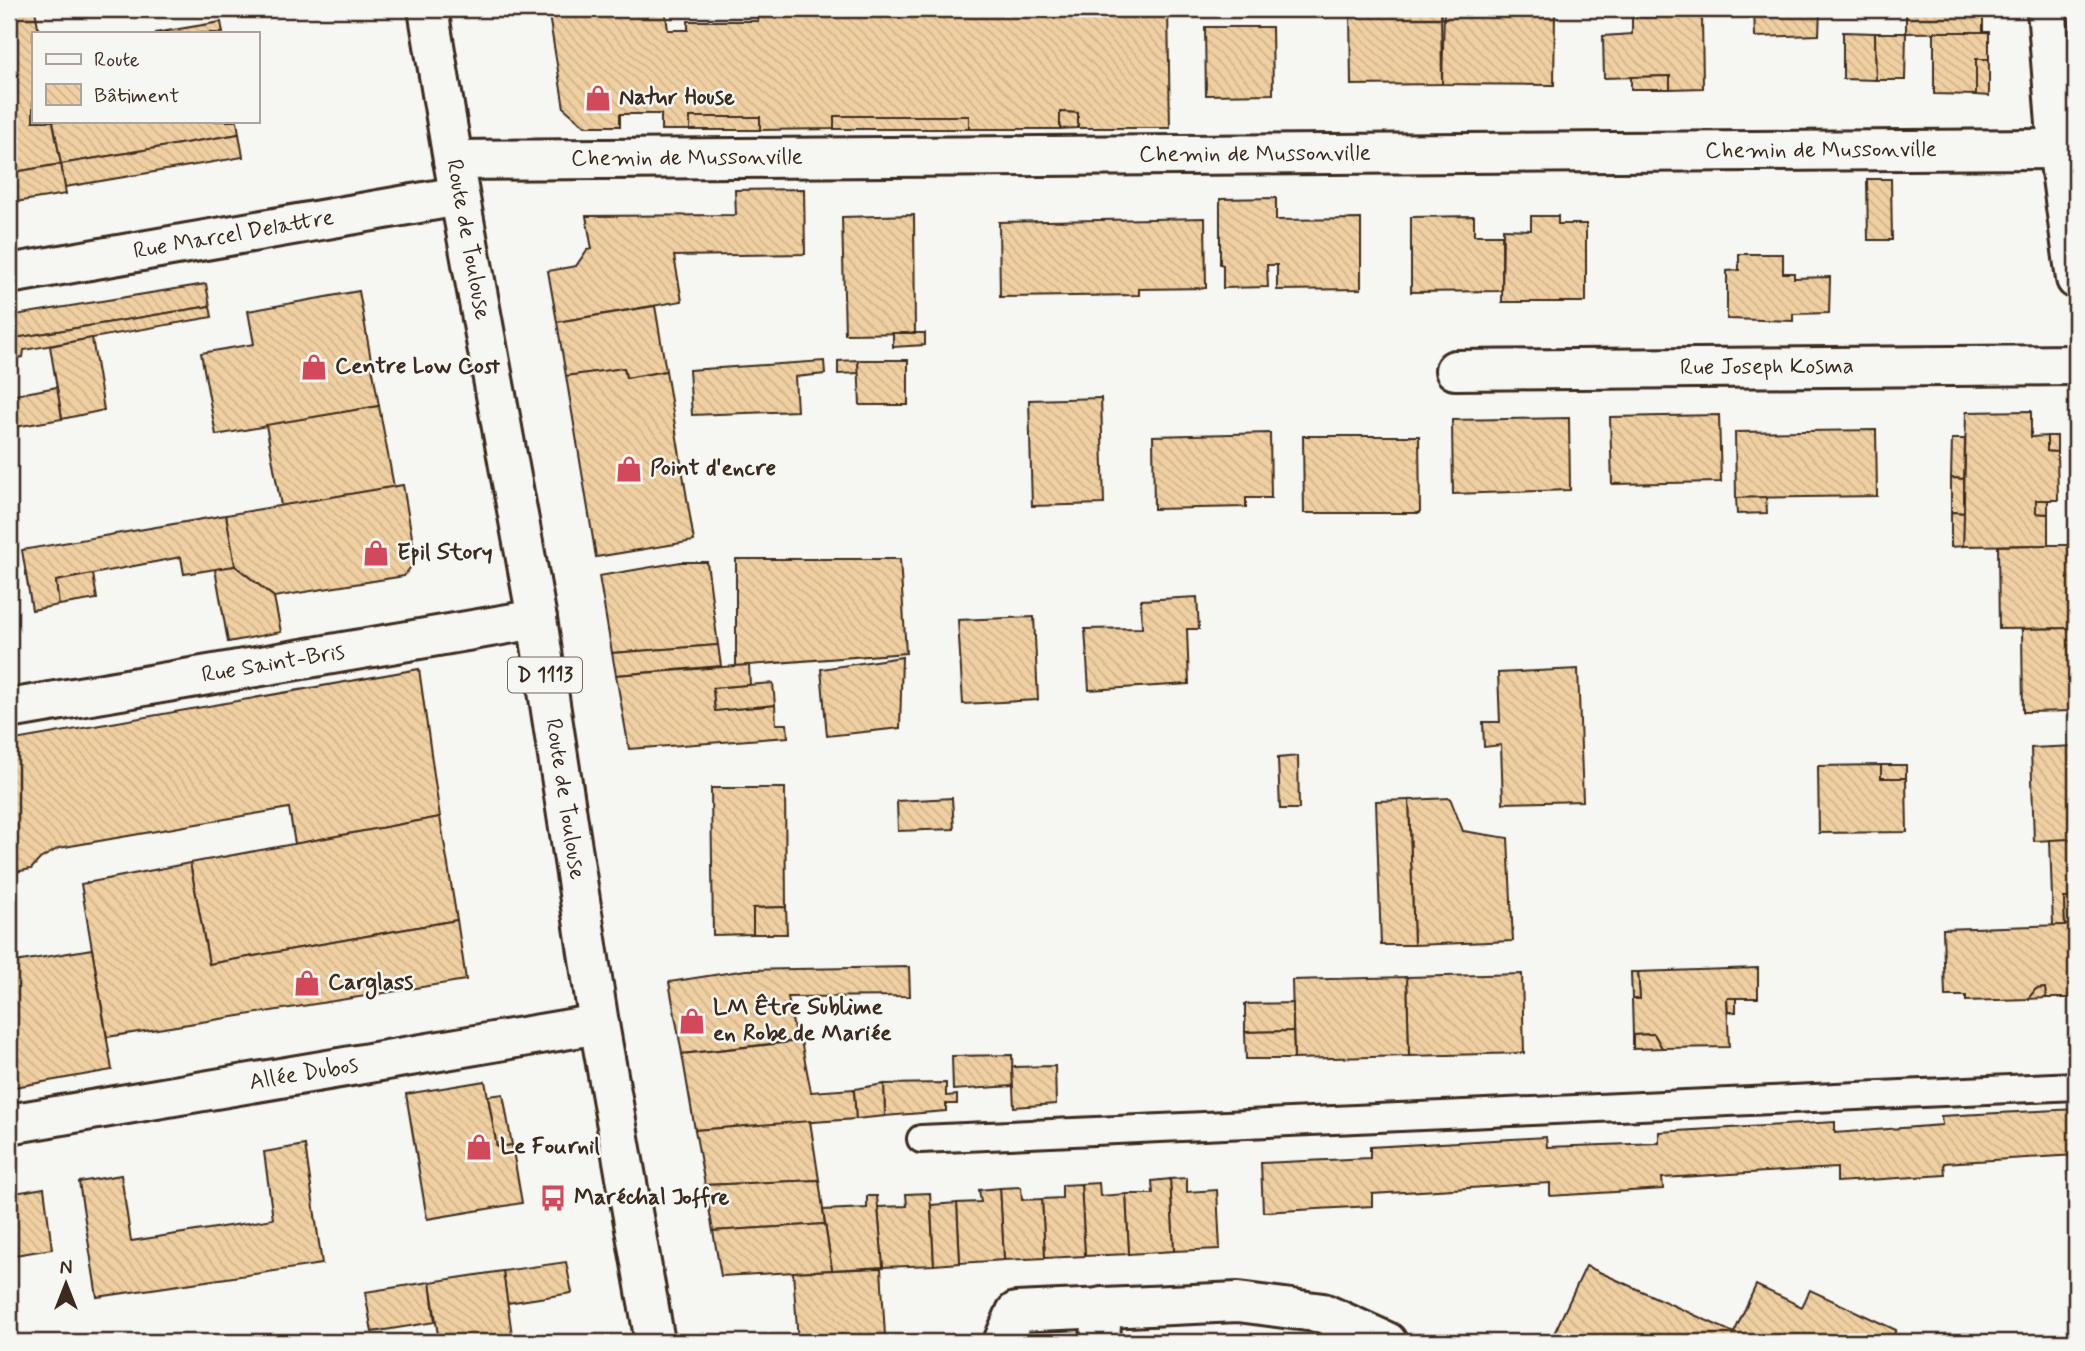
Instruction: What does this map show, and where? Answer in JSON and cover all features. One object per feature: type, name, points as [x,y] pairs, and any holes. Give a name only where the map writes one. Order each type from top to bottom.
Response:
[{"type":"street","name":"Route de Toulouse","points":[[428,9],[456,178],[537,619],[599,1024],[655,1342]]},
{"type":"street","points":[[2047,9],[2058,149],[2076,279]]},
{"type":"street","name":"Chemin de Mussonville","points":[[456,178],[2058,149]]},
{"type":"street","name":"Rue Marcel Delattre","points":[[9,274],[456,178]]},
{"type":"street","name":"Rue Joseph Kosma","points":[[1455,370],[2076,365]]},
{"type":"street","name":"Rue Saint-Bris","points":[[9,709],[537,619]]},
{"type":"street","name":"Allée Dubos","points":[[9,1124],[599,1024]]},
{"type":"street","points":[[1003,1342],[1016,1312],[1101,1325],[1238,1302],[1323,1313],[1387,1342]]},
{"type":"lane","points":[[921,1139],[2076,1086]]},
{"type":"building","points":[[9,9],[35,9],[39,32],[32,32],[32,122],[53,122],[61,164],[9,173]]},
{"type":"building","points":[[548,9],[665,9],[668,30],[688,30],[688,21],[758,21],[758,9],[832,9],[832,15],[968,15],[968,9],[1059,9],[1059,14],[1100,13],[1100,9],[1168,9],[1170,128],[1078,128],[1078,113],[1060,112],[1060,129],[969,129],[969,116],[834,116],[834,129],[760,130],[760,117],[690,117],[690,130],[661,130],[661,114],[620,114],[620,126],[585,126],[564,108]]},
{"type":"building","points":[[832,9],[968,9],[968,15],[832,15]]},
{"type":"building","points":[[1059,9],[1100,9],[1100,13],[1059,14]]},
{"type":"building","points":[[1350,9],[1441,9],[1442,84],[1351,85]]},
{"type":"building","points":[[1754,9],[1820,9],[1819,35],[1755,37]]},
{"type":"building","points":[[1906,9],[1983,9],[1983,32],[1906,33]]},
{"type":"building","points":[[1444,12],[1555,12],[1554,85],[1442,84]]},
{"type":"building","points":[[1702,16],[1703,88],[1670,89],[1670,76],[1604,78],[1603,36],[1632,34],[1632,17]]},
{"type":"building","points":[[221,22],[223,32],[161,32]]},
{"type":"building","points":[[1205,27],[1272,27],[1273,94],[1206,95]]},
{"type":"building","points":[[1843,32],[1875,33],[1876,80],[1843,79]]},
{"type":"building","points":[[1934,32],[1989,32],[1989,59],[1976,59],[1976,95],[1934,94]]},
{"type":"building","points":[[1875,33],[1906,33],[1905,80],[1876,80]]},
{"type":"building","points":[[1976,59],[1989,59],[1989,96],[1976,95]]},
{"type":"building","points":[[1670,76],[1670,89],[1631,89],[1631,77]]},
{"type":"building","points":[[1060,112],[1078,113],[1078,128],[1060,129]]},
{"type":"building","points":[[834,116],[969,116],[969,129],[834,129]]},
{"type":"building","points":[[690,117],[760,117],[760,130],[690,130]]},
{"type":"building","points":[[53,122],[237,122],[239,134],[61,164]]},
{"type":"building","points":[[239,134],[243,157],[65,187],[61,164]]},
{"type":"building","points":[[61,164],[66,194],[9,203],[9,173]]},
{"type":"building","points":[[1867,179],[1891,179],[1892,240],[1868,240]]},
{"type":"building","points":[[804,189],[805,254],[674,256],[682,301],[557,322],[548,271],[576,266],[587,250],[592,249],[586,216],[736,215],[735,190]]},
{"type":"building","points":[[1276,198],[1276,220],[1361,219],[1361,289],[1277,290],[1277,265],[1267,265],[1268,287],[1223,288],[1223,265],[1220,264],[1220,199]]},
{"type":"building","points":[[914,215],[915,333],[845,334],[842,217]]},
{"type":"building","points":[[1474,216],[1474,235],[1502,235],[1502,291],[1411,292],[1411,217]]},
{"type":"building","points":[[1531,216],[1558,216],[1558,224],[1586,224],[1586,302],[1502,302],[1503,229],[1531,230]]},
{"type":"building","points":[[1205,218],[1206,288],[1139,289],[1139,295],[1000,297],[999,222]]},
{"type":"building","points":[[1739,254],[1783,254],[1783,273],[1794,273],[1794,278],[1830,277],[1829,313],[1793,314],[1793,321],[1727,319],[1727,271],[1739,270]]},
{"type":"building","points":[[206,284],[210,306],[9,339],[9,316]]},
{"type":"building","points":[[359,291],[379,406],[216,435],[201,353],[254,344],[248,311]]},
{"type":"building","points":[[210,306],[212,317],[24,350],[23,357],[9,359],[9,339]]},
{"type":"building","points":[[655,306],[666,371],[626,378],[624,368],[566,376],[557,322]]},
{"type":"building","points":[[893,333],[925,333],[925,345],[893,347]]},
{"type":"building","points":[[92,338],[104,410],[62,419],[50,346]]},
{"type":"building","points":[[858,360],[859,373],[838,374],[838,361]]},
{"type":"building","points":[[858,360],[908,360],[908,405],[860,405]]},
{"type":"building","points":[[824,361],[825,374],[795,377],[797,411],[692,415],[689,370]]},
{"type":"building","points":[[624,368],[626,378],[666,371],[694,541],[596,557],[566,376]]},
{"type":"building","points":[[57,387],[62,419],[9,428],[9,396]]},
{"type":"building","points":[[1101,398],[1104,504],[1032,506],[1029,400]]},
{"type":"building","points":[[379,406],[394,487],[281,506],[266,425]]},
{"type":"building","points":[[2031,411],[2031,437],[2047,436],[2047,451],[2057,452],[2058,500],[2036,500],[2036,513],[2048,514],[2048,545],[1963,546],[1966,412]]},
{"type":"building","points":[[1719,415],[1721,482],[1612,484],[1610,417]]},
{"type":"building","points":[[1569,418],[1570,490],[1453,494],[1452,420]]},
{"type":"building","points":[[1876,430],[1877,496],[1736,498],[1735,432]]},
{"type":"building","points":[[1270,433],[1271,498],[1246,498],[1246,507],[1154,509],[1153,436]]},
{"type":"building","points":[[1303,436],[1419,436],[1420,513],[1304,513]]},
{"type":"building","points":[[2047,436],[2057,436],[2057,452],[2047,451]]},
{"type":"building","points":[[1952,439],[1965,439],[1964,479],[1951,478]]},
{"type":"building","points":[[1951,478],[1964,479],[1964,513],[1951,512]]},
{"type":"building","points":[[403,485],[416,560],[404,576],[274,597],[235,566],[226,515]]},
{"type":"building","points":[[1766,497],[1767,513],[1737,514],[1736,498]]},
{"type":"building","points":[[2036,500],[2048,500],[2048,514],[2036,513]]},
{"type":"building","points":[[1951,512],[1964,513],[1963,546],[1951,547]]},
{"type":"building","points":[[226,515],[235,566],[184,574],[181,557],[56,581],[59,605],[32,610],[22,550]]},
{"type":"building","points":[[2076,545],[2076,628],[1999,629],[1998,546]]},
{"type":"building","points":[[736,559],[900,559],[906,653],[736,666]]},
{"type":"building","points":[[681,562],[707,562],[718,645],[612,653],[599,576]]},
{"type":"building","points":[[235,566],[274,597],[281,632],[228,642],[215,569]]},
{"type":"building","points":[[93,574],[97,599],[59,605],[56,581]]},
{"type":"building","points":[[1197,597],[1199,629],[1187,629],[1189,684],[1089,690],[1085,629],[1142,628],[1141,600]]},
{"type":"building","points":[[1034,617],[1038,700],[963,704],[958,620]]},
{"type":"building","points":[[2076,628],[2076,711],[2023,712],[2022,629]]},
{"type":"building","points":[[718,645],[721,666],[616,675],[612,653]]},
{"type":"building","points":[[902,657],[900,728],[827,736],[821,669]]},
{"type":"building","points":[[749,665],[750,685],[713,688],[715,711],[775,705],[776,724],[787,724],[788,737],[629,749],[616,675]]},
{"type":"building","points":[[419,669],[440,817],[295,844],[289,808],[59,848],[40,859],[31,869],[9,873],[9,741]]},
{"type":"building","points":[[1578,669],[1583,801],[1503,803],[1501,745],[1484,747],[1483,722],[1500,722],[1498,673]]},
{"type":"building","points":[[773,683],[775,705],[715,711],[713,688]]},
{"type":"building","points":[[2076,746],[2076,839],[2034,841],[2031,748]]},
{"type":"building","points":[[1298,756],[1299,809],[1280,809],[1278,758]]},
{"type":"building","points":[[1881,765],[1881,778],[1906,778],[1907,832],[1819,833],[1818,766]]},
{"type":"building","points":[[1881,765],[1906,765],[1906,778],[1881,778]]},
{"type":"building","points":[[711,788],[785,788],[786,907],[753,908],[753,934],[713,935]]},
{"type":"building","points":[[952,798],[954,829],[898,831],[897,801]]},
{"type":"building","points":[[1450,798],[1463,831],[1508,838],[1513,941],[1414,945],[1409,800]]},
{"type":"building","points":[[1409,800],[1414,945],[1381,945],[1376,801]]},
{"type":"building","points":[[440,817],[457,920],[209,964],[190,863]]},
{"type":"building","points":[[2072,839],[2074,898],[2064,898],[2065,925],[2053,926],[2050,840]]},
{"type":"building","points":[[2072,839],[2076,839],[2076,925],[2065,925],[2064,898],[2074,898]]},
{"type":"building","points":[[190,863],[209,964],[457,920],[466,980],[107,1037],[81,884]]},
{"type":"building","points":[[786,907],[787,934],[753,934],[753,908]]},
{"type":"building","points":[[2076,925],[2076,998],[2046,998],[2045,988],[2036,989],[2028,999],[1966,1001],[1966,996],[1945,996],[1943,929]]},
{"type":"building","points":[[92,949],[112,1070],[9,1088],[9,963]]},
{"type":"building","points":[[909,967],[910,996],[788,997],[796,1041],[682,1054],[669,982],[746,970]]},
{"type":"building","points":[[1758,968],[1758,998],[1727,998],[1729,1047],[1662,1048],[1654,1034],[1633,1035],[1632,999],[1640,999],[1638,972]]},
{"type":"building","points":[[1631,972],[1638,972],[1640,999],[1632,999]]},
{"type":"building","points":[[1522,974],[1524,1053],[1409,1056],[1407,977]]},
{"type":"building","points":[[1407,977],[1409,1056],[1294,1059],[1292,980]]},
{"type":"building","points":[[2045,988],[2046,998],[2028,999],[2036,989]]},
{"type":"building","points":[[1727,998],[1736,998],[1736,1012],[1728,1012]]},
{"type":"building","points":[[1293,1003],[1293,1031],[1245,1032],[1245,1004]]},
{"type":"building","points":[[1293,1031],[1294,1059],[1246,1059],[1245,1032]]},
{"type":"building","points":[[1654,1034],[1662,1048],[1633,1049],[1633,1035]]},
{"type":"building","points":[[801,1041],[811,1092],[854,1089],[856,1119],[695,1130],[682,1054]]},
{"type":"building","points":[[1012,1055],[1013,1086],[953,1090],[952,1056]]},
{"type":"building","points":[[1055,1066],[1056,1104],[1014,1107],[1012,1067]]},
{"type":"building","points":[[485,1081],[497,1147],[512,1145],[522,1203],[427,1219],[406,1094]]},
{"type":"building","points":[[946,1083],[946,1096],[957,1095],[957,1104],[946,1104],[946,1111],[885,1116],[884,1084]]},
{"type":"building","points":[[884,1084],[885,1116],[856,1119],[854,1089]]},
{"type":"building","points":[[503,1094],[512,1145],[497,1147],[488,1096]]},
{"type":"building","points":[[2076,1109],[2076,1155],[1944,1163],[1945,1175],[1837,1182],[1837,1168],[1662,1178],[1663,1189],[1550,1196],[1550,1183],[1372,1194],[1372,1206],[1263,1212],[1261,1163],[1370,1158],[1370,1147],[1546,1137],[1547,1147],[1659,1143],[1659,1132],[1835,1122],[1835,1133],[1942,1125],[1941,1116]]},
{"type":"building","points":[[810,1121],[819,1180],[705,1185],[695,1130]]},
{"type":"building","points":[[305,1145],[322,1264],[97,1297],[79,1182],[121,1175],[131,1241],[273,1219],[264,1152]]},
{"type":"building","points":[[1187,1178],[1187,1192],[1217,1190],[1220,1249],[1174,1251],[1170,1179]]},
{"type":"building","points":[[1170,1179],[1174,1251],[1129,1254],[1126,1194],[1153,1194],[1152,1181]]},
{"type":"building","points":[[819,1180],[825,1224],[713,1231],[705,1185]]},
{"type":"building","points":[[1099,1183],[1100,1196],[1126,1194],[1129,1254],[1085,1256],[1081,1184]]},
{"type":"building","points":[[1081,1184],[1085,1256],[1045,1258],[1042,1199],[1062,1198],[1062,1185]]},
{"type":"building","points":[[1021,1187],[1022,1200],[1042,1199],[1045,1258],[1004,1260],[1000,1188]]},
{"type":"building","points":[[44,1188],[52,1249],[9,1256],[9,1194]]},
{"type":"building","points":[[1000,1188],[1004,1260],[960,1263],[957,1203],[981,1202],[979,1190]]},
{"type":"building","points":[[930,1193],[934,1265],[883,1267],[878,1207],[907,1206],[906,1194]]},
{"type":"building","points":[[867,1196],[877,1196],[883,1267],[832,1270],[823,1210],[867,1208]]},
{"type":"building","points":[[957,1203],[960,1263],[934,1265],[931,1205]]},
{"type":"building","points":[[825,1224],[832,1270],[721,1276],[713,1231]]},
{"type":"building","points":[[566,1262],[572,1293],[507,1303],[503,1271]]},
{"type":"building","points":[[1586,1266],[1734,1333],[1756,1285],[1802,1307],[1810,1290],[1896,1330],[1890,1342],[1622,1342],[1611,1337],[1608,1342],[1550,1342]]},
{"type":"building","points":[[881,1268],[885,1336],[847,1339],[847,1342],[798,1342],[793,1272]]},
{"type":"building","points":[[503,1271],[513,1342],[439,1342],[430,1282]]},
{"type":"building","points":[[430,1282],[435,1322],[372,1332],[365,1292]]},
{"type":"building","points":[[579,1338],[580,1342],[551,1342]]},
{"type":"place","name":"Natur House","points":[[598,98]]},
{"type":"place","name":"Centre Low Cost","points":[[314,367]]},
{"type":"place","name":"Point d'encre","points":[[629,469]]},
{"type":"place","name":"Epil Story","points":[[376,553]]},
{"type":"place","name":"Carglass","points":[[307,983]]},
{"type":"place","name":"LM Être Sublime en Robe de Mariée","points":[[692,1021]]},
{"type":"place","name":"Le Fournil","points":[[479,1147]]},
{"type":"place","name":"Maréchal Joffre","points":[[553,1198]]}]
